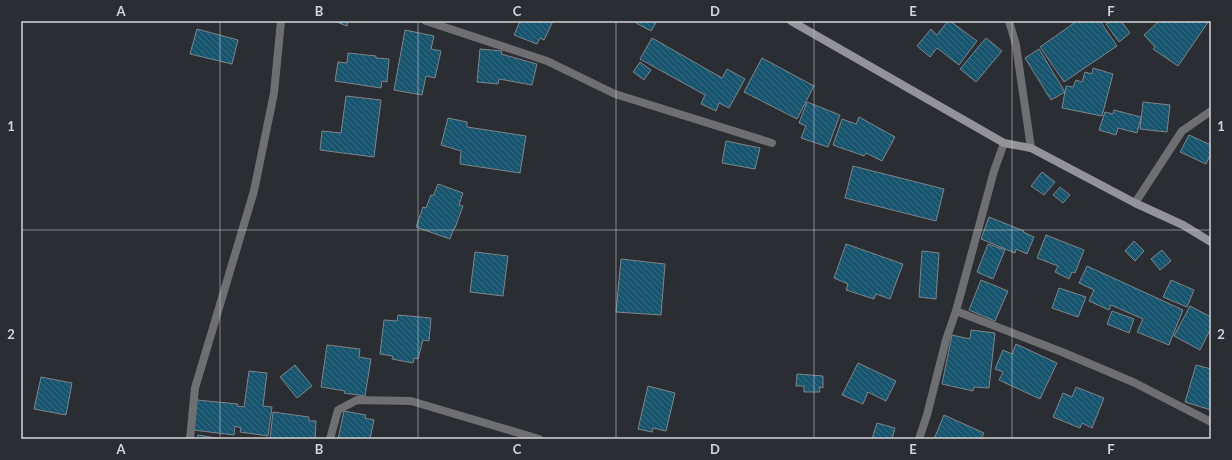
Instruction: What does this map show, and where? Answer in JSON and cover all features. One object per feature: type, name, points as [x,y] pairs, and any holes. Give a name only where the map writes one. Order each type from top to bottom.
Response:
[{"type":"main road","points":[[791,21],[1004,143],[1031,148],[1135,203],[1183,225],[1211,242]]},
{"type":"street","points":[[190,439],[195,388],[254,191],[274,93],[281,21]]},
{"type":"street","points":[[426,21],[547,61],[615,94],[772,143]]},
{"type":"street","points":[[1009,21],[1016,45],[1031,148]]},
{"type":"street","points":[[1135,203],[1182,131],[1211,111]]},
{"type":"street","points":[[919,439],[927,416],[946,340],[956,311],[994,170],[1004,143]]},
{"type":"street","points":[[956,311],[1062,352],[1133,382],[1211,422]]},
{"type":"street","points":[[330,439],[338,410],[357,400],[411,401],[539,439]]},
{"type":"building","points":[[334,21],[348,21],[347,26]]},
{"type":"building","points":[[520,21],[553,21],[544,40],[540,38],[537,44],[514,35]]},
{"type":"building","points":[[637,21],[657,21],[651,31],[636,23]]},
{"type":"building","points":[[948,21],[977,41],[959,65],[937,48],[930,57],[917,46],[931,29],[937,35]]},
{"type":"building","points":[[1077,21],[1100,21],[1117,46],[1064,82],[1040,47]]},
{"type":"building","points":[[1111,21],[1121,21],[1130,33],[1119,42],[1106,24]]},
{"type":"building","points":[[1159,21],[1209,21],[1178,66],[1153,49],[1155,47],[1144,35]]},
{"type":"building","points":[[197,29],[238,40],[232,64],[190,54]]},
{"type":"building","points":[[405,30],[434,36],[431,49],[441,51],[435,78],[426,76],[422,95],[394,90]]},
{"type":"building","points":[[652,38],[722,78],[727,69],[745,79],[729,108],[719,103],[716,111],[701,104],[705,95],[640,59]]},
{"type":"building","points":[[986,38],[1002,51],[976,82],[960,69]]},
{"type":"building","points":[[480,49],[502,51],[501,54],[537,64],[532,85],[499,79],[498,84],[477,82]]},
{"type":"building","points":[[1039,49],[1065,92],[1051,100],[1025,58]]},
{"type":"building","points":[[348,53],[389,59],[387,82],[382,81],[381,88],[335,81],[338,62],[347,63]]},
{"type":"building","points":[[762,58],[814,86],[797,119],[744,92]]},
{"type":"building","points":[[640,62],[651,70],[644,80],[633,72]]},
{"type":"building","points":[[1093,68],[1113,74],[1102,116],[1062,108],[1066,86],[1073,87],[1076,80],[1082,82],[1085,72],[1092,74]]},
{"type":"building","points":[[346,96],[381,100],[374,157],[320,150],[322,131],[341,133]]},
{"type":"building","points":[[807,102],[840,115],[828,147],[801,138],[806,126],[799,123]]},
{"type":"building","points":[[1143,102],[1170,105],[1167,132],[1140,129]]},
{"type":"building","points":[[1114,110],[1141,117],[1137,133],[1118,128],[1116,135],[1099,130],[1105,112],[1113,114]]},
{"type":"building","points":[[859,117],[895,137],[882,161],[866,153],[864,156],[833,145],[842,119],[856,124]]},
{"type":"building","points":[[448,118],[467,122],[467,127],[526,136],[520,173],[460,164],[461,151],[441,145]]},
{"type":"building","points":[[1189,135],[1211,145],[1211,153],[1206,164],[1180,152]]},
{"type":"building","points":[[726,141],[760,148],[755,169],[722,163]]},
{"type":"building","points":[[853,166],[944,189],[936,221],[845,198]]},
{"type":"building","points":[[1042,172],[1055,182],[1044,195],[1031,186]]},
{"type":"building","points":[[438,184],[463,193],[459,205],[463,206],[450,239],[416,227],[423,207],[426,208],[431,195],[433,196]]},
{"type":"building","points":[[1060,187],[1070,195],[1063,203],[1053,195]]},
{"type":"building","points":[[989,217],[1024,231],[1023,232],[1034,237],[1027,254],[1016,249],[1015,253],[981,239]]},
{"type":"building","points":[[1046,235],[1084,250],[1075,273],[1072,272],[1069,279],[1055,272],[1058,266],[1037,258]]},
{"type":"building","points":[[1134,241],[1144,251],[1135,261],[1125,251]]},
{"type":"building","points":[[846,244],[903,264],[890,299],[876,294],[874,299],[846,290],[848,284],[834,278]]},
{"type":"building","points":[[988,244],[1005,250],[993,279],[977,272]]},
{"type":"building","points":[[1162,250],[1171,261],[1160,270],[1151,259]]},
{"type":"building","points":[[922,251],[939,253],[936,299],[919,297]]},
{"type":"building","points":[[475,252],[508,256],[503,296],[470,292]]},
{"type":"building","points":[[621,259],[665,264],[661,315],[616,312]]},
{"type":"building","points":[[1087,266],[1183,310],[1169,345],[1137,332],[1143,319],[1111,305],[1109,310],[1089,301],[1094,290],[1079,283]]},
{"type":"building","points":[[981,280],[1008,291],[995,321],[969,310]]},
{"type":"building","points":[[1171,280],[1194,290],[1187,307],[1163,297]]},
{"type":"building","points":[[1059,288],[1086,297],[1078,317],[1052,308]]},
{"type":"building","points":[[1190,306],[1211,317],[1211,328],[1200,350],[1174,336]]},
{"type":"building","points":[[1112,311],[1134,319],[1129,333],[1107,324]]},
{"type":"building","points":[[398,315],[431,318],[429,341],[423,340],[418,359],[414,358],[413,363],[392,359],[393,356],[380,354],[384,320],[397,321]]},
{"type":"building","points":[[971,330],[995,333],[989,388],[974,387],[973,391],[942,384],[952,335],[970,339]]},
{"type":"building","points":[[1016,344],[1057,363],[1040,399],[999,380],[1003,372],[995,369],[1003,350],[1012,354]]},
{"type":"building","points":[[327,345],[360,349],[359,357],[371,359],[365,396],[344,393],[345,391],[321,387]]},
{"type":"building","points":[[858,363],[896,381],[886,401],[868,392],[863,404],[842,395]]},
{"type":"building","points":[[295,365],[312,386],[297,398],[280,377]]},
{"type":"building","points":[[1196,365],[1211,369],[1211,410],[1185,402]]},
{"type":"building","points":[[249,371],[267,373],[263,406],[272,407],[268,436],[240,432],[241,428],[235,426],[234,435],[193,430],[197,400],[238,404],[237,406],[244,407]]},
{"type":"building","points":[[797,374],[823,376],[823,388],[819,387],[820,392],[804,392],[804,386],[796,386]]},
{"type":"building","points":[[41,377],[72,383],[66,415],[34,409]]},
{"type":"building","points":[[648,386],[675,393],[666,431],[653,428],[652,432],[638,429]]},
{"type":"building","points":[[1076,387],[1104,398],[1092,428],[1082,423],[1080,428],[1053,417],[1063,393],[1072,397]]},
{"type":"building","points":[[344,411],[366,415],[365,418],[374,420],[370,439],[338,439]]},
{"type":"building","points":[[273,412],[309,417],[309,421],[316,421],[315,439],[270,439]]},
{"type":"building","points":[[944,415],[984,433],[981,439],[934,439]]},
{"type":"building","points":[[877,423],[895,428],[892,439],[872,439]]},
{"type":"building","points":[[198,435],[222,439],[197,439]]}]
